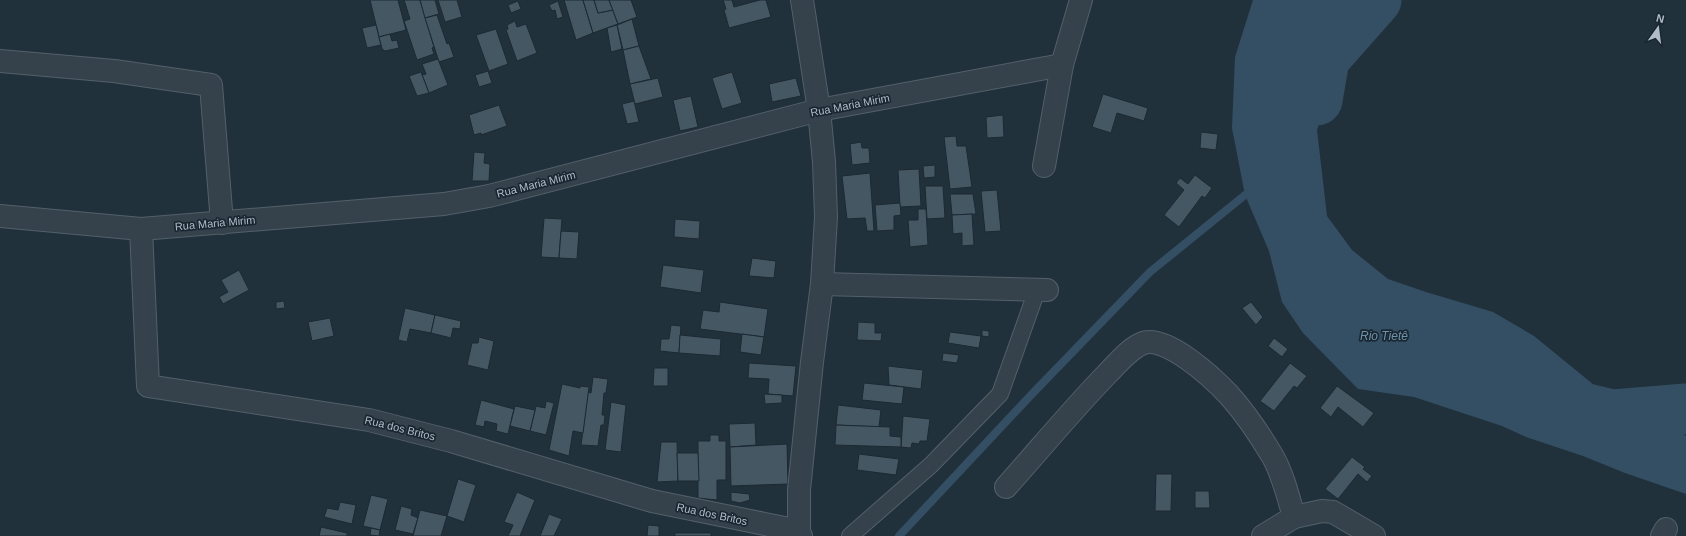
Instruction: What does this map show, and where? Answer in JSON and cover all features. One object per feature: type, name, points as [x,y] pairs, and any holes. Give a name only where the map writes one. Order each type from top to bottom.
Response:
[{"type":"street","points":[[800,533],[799,490],[812,362],[822,284],[826,217],[824,162],[819,110],[802,0]]},
{"type":"street","points":[[1044,166],[1062,65],[1081,0]]},
{"type":"street","points":[[0,61],[114,71],[211,85],[222,223]]},
{"type":"street","name":"Rua Maria Mirim","points":[[0,216],[141,229],[444,204],[489,196],[819,110],[1062,65]]},
{"type":"street","name":"Rua dos Britos","points":[[141,229],[148,386],[369,420],[451,441],[652,501],[800,533]]},
{"type":"street","points":[[822,284],[1042,290]]},
{"type":"street","points":[[1006,487],[1092,390],[1126,355],[1141,343],[1160,343],[1191,362],[1228,395],[1258,431],[1281,474],[1294,517]]},
{"type":"street","points":[[1263,536],[1294,517],[1322,511],[1333,512],[1374,536]]},
{"type":"lane","points":[[850,536],[931,465],[1000,394],[1042,290]]},
{"type":"water","name":"Rio Tietê","points":[[1253,0],[1354,0],[1347,13],[1337,73],[1317,130],[1327,216],[1352,250],[1388,279],[1493,312],[1534,336],[1594,385],[1686,436],[1686,494],[1625,473],[1583,456],[1526,437],[1502,426],[1414,397],[1358,389],[1303,333],[1282,302],[1269,251],[1245,195],[1232,128],[1235,57]]},
{"type":"building","points":[[370,0],[398,0],[406,30],[379,37]]},
{"type":"building","points":[[404,0],[420,0],[434,47],[432,48],[434,54],[417,60],[404,21],[410,19]]},
{"type":"building","points":[[420,0],[435,0],[439,14],[425,18]]},
{"type":"building","points":[[438,0],[457,0],[462,17],[445,22]]},
{"type":"building","points":[[564,0],[583,0],[593,33],[576,40]]},
{"type":"building","points":[[583,0],[594,0],[598,13],[613,10],[618,24],[593,33]]},
{"type":"building","points":[[594,0],[609,0],[613,10],[598,13]]},
{"type":"building","points":[[609,0],[631,0],[637,17],[618,24]]},
{"type":"building","points":[[723,0],[732,0],[734,7],[760,0],[766,0],[771,17],[729,28]]},
{"type":"building","points":[[518,1],[521,9],[511,13],[508,5]]},
{"type":"building","points":[[558,1],[563,17],[557,19],[555,10],[552,11],[549,5]]},
{"type":"building","points":[[437,15],[447,44],[449,43],[454,57],[439,62],[425,18]]},
{"type":"building","points":[[632,19],[639,46],[623,50],[617,25]]},
{"type":"building","points":[[515,21],[517,27],[526,24],[537,53],[517,61],[506,30],[508,29],[507,25]]},
{"type":"building","points":[[376,25],[381,45],[367,48],[362,28]]},
{"type":"building","points":[[617,25],[622,49],[611,52],[607,28]]},
{"type":"building","points":[[496,29],[508,64],[489,71],[476,35]]},
{"type":"building","points":[[390,34],[392,41],[397,40],[399,48],[385,51],[382,49],[379,37]]},
{"type":"building","points":[[639,46],[651,79],[630,84],[623,50]]},
{"type":"building","points":[[438,59],[448,85],[429,93],[422,75],[426,74],[422,64]]},
{"type":"building","points":[[488,71],[492,83],[479,87],[475,75]]},
{"type":"building","points":[[421,72],[429,93],[417,96],[409,76]]},
{"type":"building","points":[[732,72],[742,103],[722,109],[712,78]]},
{"type":"building","points":[[658,78],[663,97],[635,104],[630,84]]},
{"type":"building","points":[[796,78],[801,96],[772,102],[769,84]]},
{"type":"building","points":[[1103,94],[1148,108],[1144,121],[1117,113],[1111,133],[1092,127]]},
{"type":"building","points":[[691,96],[698,127],[680,131],[673,100]]},
{"type":"building","points":[[634,101],[639,122],[627,124],[622,104]]},
{"type":"building","points":[[499,105],[507,126],[481,135],[481,133],[474,135],[469,115]]},
{"type":"building","points":[[1003,115],[1004,137],[987,138],[986,117]]},
{"type":"building","points":[[1201,132],[1218,134],[1216,150],[1200,148]]},
{"type":"building","points":[[956,136],[957,146],[966,146],[972,187],[950,189],[944,137]]},
{"type":"building","points":[[861,142],[862,148],[869,148],[870,163],[852,165],[850,144]]},
{"type":"building","points":[[474,152],[485,153],[484,163],[490,164],[489,181],[472,181]]},
{"type":"building","points":[[935,165],[935,177],[924,178],[923,166]]},
{"type":"building","points":[[919,169],[921,206],[900,207],[898,170]]},
{"type":"building","points":[[870,173],[874,231],[867,231],[865,218],[847,219],[842,176]]},
{"type":"building","points":[[1195,175],[1212,188],[1205,198],[1202,196],[1179,227],[1164,215],[1184,190],[1176,183],[1180,178],[1188,184]]},
{"type":"building","points":[[925,186],[943,186],[945,218],[927,219]]},
{"type":"building","points":[[997,190],[1001,231],[985,232],[981,191]]},
{"type":"building","points":[[950,194],[973,194],[976,214],[952,215]]},
{"type":"building","points":[[900,203],[901,215],[894,216],[894,230],[877,231],[875,205]]},
{"type":"building","points":[[918,209],[926,209],[928,245],[910,247],[908,220],[918,220]]},
{"type":"building","points":[[972,214],[974,245],[962,246],[962,233],[953,234],[952,215]]},
{"type":"building","points":[[544,218],[562,219],[559,258],[541,257]]},
{"type":"building","points":[[675,219],[700,221],[699,239],[674,237]]},
{"type":"building","points":[[561,231],[579,232],[577,259],[559,258]]},
{"type":"building","points":[[752,258],[776,261],[774,278],[749,276]]},
{"type":"building","points":[[663,265],[704,270],[701,293],[660,287]]},
{"type":"building","points":[[239,270],[249,290],[223,304],[219,297],[228,292],[221,280]]},
{"type":"building","points":[[284,301],[285,308],[276,309],[276,302]]},
{"type":"building","points":[[720,302],[768,309],[764,337],[700,329],[703,310],[719,312]]},
{"type":"building","points":[[1251,302],[1263,317],[1256,325],[1242,308]]},
{"type":"building","points":[[405,308],[435,315],[431,333],[410,329],[407,342],[398,340]]},
{"type":"building","points":[[435,315],[461,321],[460,329],[453,328],[451,338],[431,333]]},
{"type":"building","points":[[330,318],[334,336],[312,341],[308,322]]},
{"type":"building","points":[[858,322],[875,323],[875,333],[882,333],[881,341],[857,340]]},
{"type":"building","points":[[671,325],[681,326],[679,353],[660,351],[661,339],[669,339]]},
{"type":"building","points":[[982,330],[989,331],[989,337],[982,336]]},
{"type":"building","points":[[950,332],[981,336],[979,348],[948,343]]},
{"type":"building","points":[[742,334],[764,337],[761,355],[740,352]]},
{"type":"building","points":[[680,335],[721,339],[720,356],[679,353]]},
{"type":"building","points":[[479,337],[494,341],[488,370],[467,365],[472,343],[478,343]]},
{"type":"building","points":[[1274,338],[1288,349],[1282,357],[1268,346]]},
{"type":"building","points":[[943,353],[959,355],[957,363],[942,361]]},
{"type":"building","points":[[749,363],[796,366],[793,396],[768,394],[769,379],[748,378]]},
{"type":"building","points":[[1290,363],[1307,376],[1297,388],[1294,386],[1274,411],[1260,401]]},
{"type":"building","points":[[888,366],[923,370],[921,389],[889,385]]},
{"type":"building","points":[[654,368],[668,368],[668,386],[653,386]]},
{"type":"building","points":[[593,377],[608,379],[606,393],[604,393],[602,415],[605,415],[604,425],[601,425],[598,446],[581,445],[588,392],[591,393]]},
{"type":"building","points":[[864,383],[904,387],[902,404],[862,400]]},
{"type":"building","points":[[562,384],[580,388],[580,386],[589,387],[583,433],[573,431],[569,456],[549,450]]},
{"type":"building","points":[[1337,386],[1374,413],[1363,427],[1338,407],[1331,417],[1320,408]]},
{"type":"building","points":[[764,394],[782,395],[782,403],[765,404]]},
{"type":"building","points":[[481,400],[514,409],[508,434],[496,431],[497,424],[485,421],[484,427],[475,425]]},
{"type":"building","points":[[546,401],[554,403],[546,435],[530,431],[536,406],[545,408]]},
{"type":"building","points":[[611,402],[626,405],[621,452],[605,450]]},
{"type":"building","points":[[838,405],[881,410],[879,427],[836,425]]},
{"type":"building","points":[[515,406],[535,410],[530,431],[510,426]]},
{"type":"building","points":[[903,416],[930,419],[927,441],[920,441],[919,444],[912,443],[911,448],[901,447]]},
{"type":"building","points":[[755,423],[756,445],[730,447],[729,424]]},
{"type":"building","points":[[836,425],[890,427],[890,436],[901,437],[901,447],[835,445]]},
{"type":"building","points":[[710,435],[719,435],[719,441],[726,441],[726,480],[717,480],[717,500],[698,498],[698,441],[710,441]]},
{"type":"building","points":[[661,442],[677,442],[678,481],[657,482]]},
{"type":"building","points":[[787,444],[788,484],[731,486],[730,447]]},
{"type":"building","points":[[677,453],[698,453],[699,481],[678,481]]},
{"type":"building","points":[[859,454],[899,459],[896,475],[857,470]]},
{"type":"building","points":[[1352,457],[1365,467],[1363,469],[1372,476],[1367,482],[1358,474],[1338,499],[1325,489]]},
{"type":"building","points":[[1156,474],[1172,474],[1171,511],[1155,511]]},
{"type":"building","points":[[458,479],[476,485],[464,522],[447,516]]},
{"type":"building","points":[[1195,491],[1209,491],[1210,508],[1195,508]]},
{"type":"building","points":[[517,492],[535,500],[520,536],[508,536],[513,525],[504,522]]},
{"type":"building","points":[[731,492],[749,494],[750,500],[740,503],[731,501]]},
{"type":"building","points":[[371,495],[388,499],[380,530],[363,526]]},
{"type":"building","points":[[340,502],[356,505],[352,524],[324,517],[327,508],[338,510]]},
{"type":"building","points":[[401,506],[412,509],[411,515],[418,518],[413,534],[395,530]]},
{"type":"building","points":[[420,510],[447,516],[441,536],[413,536]]},
{"type":"building","points":[[549,514],[562,519],[554,536],[540,536]]},
{"type":"building","points":[[648,525],[659,526],[659,536],[647,536]]},
{"type":"building","points":[[321,527],[347,533],[347,536],[319,536]]},
{"type":"building","points":[[371,528],[380,530],[379,536],[370,535]]},
{"type":"building","points":[[675,533],[711,533],[711,536],[675,536]]},
{"type":"waterway","name":"Rio Tietê","points":[[1317,100],[1324,59],[1376,0]]},
{"type":"waterway","points":[[899,536],[1032,394],[1150,272],[1245,195]]},
{"type":"waterway","name":"Rio Tietê","points":[[1574,406],[1613,415],[1686,409]]}]
